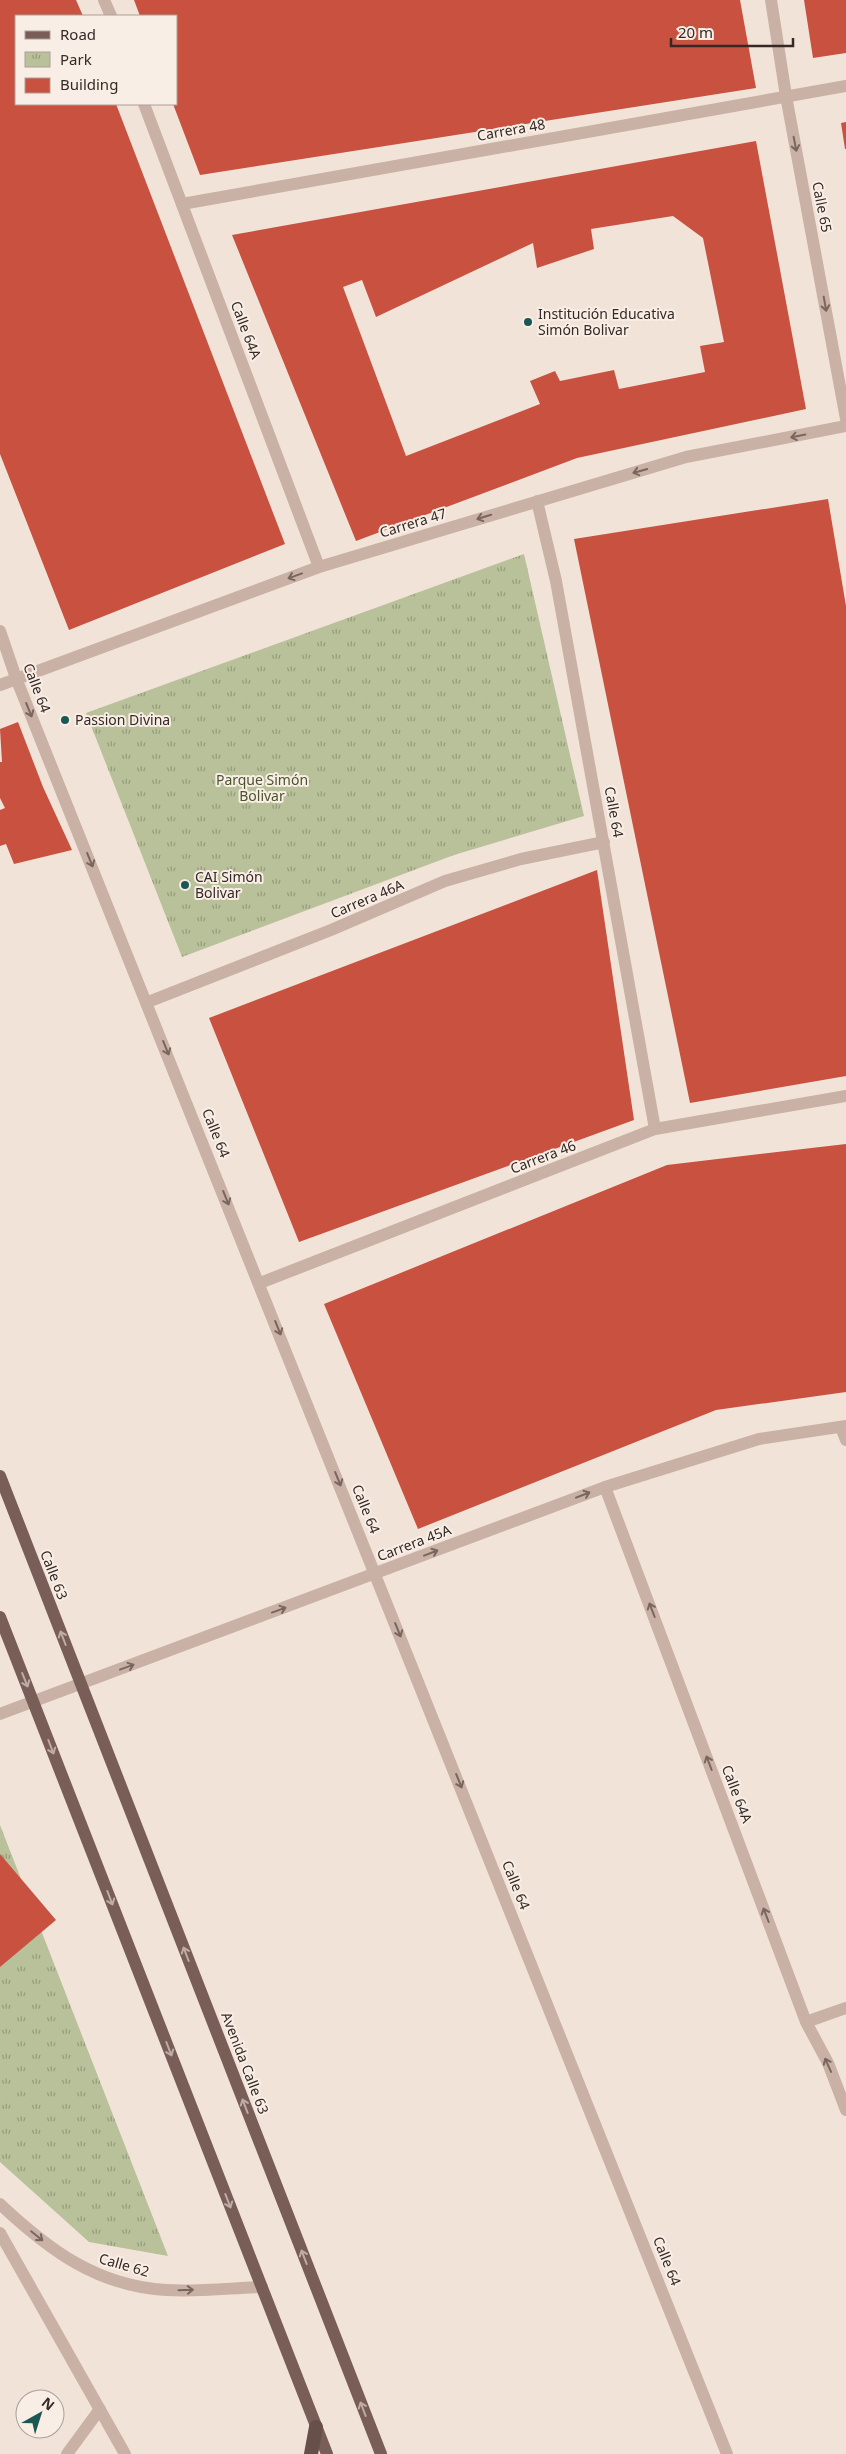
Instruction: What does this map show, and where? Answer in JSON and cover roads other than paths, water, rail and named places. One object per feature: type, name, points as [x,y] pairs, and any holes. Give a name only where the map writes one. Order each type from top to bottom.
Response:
[{"type":"highway","points":[[311,2454],[316,2427]]},
{"type":"main road","name":"Calle 63","points":[[0,1476],[81,1684]]},
{"type":"main road","points":[[0,1617],[327,2454]]},
{"type":"main road","name":"Avenida Calle 63","points":[[81,1684],[381,2454]]},
{"type":"street","points":[[104,0],[110,15]]},
{"type":"street","name":"Calle 65","points":[[771,0],[786,96],[846,419]]},
{"type":"street","name":"Carrera 48","points":[[182,204],[846,86]]},
{"type":"street","name":"Calle 64A","points":[[144,105],[319,567]]},
{"type":"street","name":"Carrera 47","points":[[0,685],[319,567],[686,457],[846,426]]},
{"type":"street","name":"Calle 64","points":[[537,501],[556,581],[655,1129]]},
{"type":"street","name":"Calle 64","points":[[0,631],[16,678],[148,1002],[727,2454]]},
{"type":"street","name":"Carrera 46A","points":[[148,1002],[331,930],[446,881],[521,859],[604,842]]},
{"type":"street","name":"Carrera 46","points":[[260,1283],[655,1129],[846,1096]]},
{"type":"street","points":[[844,1426],[846,1440]]},
{"type":"street","name":"Carrera 45A","points":[[0,1714],[605,1487],[759,1439],[844,1426]]},
{"type":"street","name":"Calle 64A","points":[[605,1487],[806,2022],[828,2063],[846,2110]]},
{"type":"street","points":[[806,2022],[846,2008]]},
{"type":"street","name":"Calle 62","points":[[0,2204],[71,2262],[106,2278],[135,2286],[167,2290],[262,2287]]},
{"type":"street","points":[[0,2233],[125,2454]]},
{"type":"street","points":[[67,2454],[100,2408]]},
{"type":"place","name":"Institución Educativa Simón Bolivar","points":[[528,322]]},
{"type":"place","name":"Passion Divina","points":[[65,720]]},
{"type":"place","name":"CAI Simón Bolivar","points":[[185,885]]},
{"type":"park label","name":"Parque Simón Bolivar","points":[[262,788]]}]
